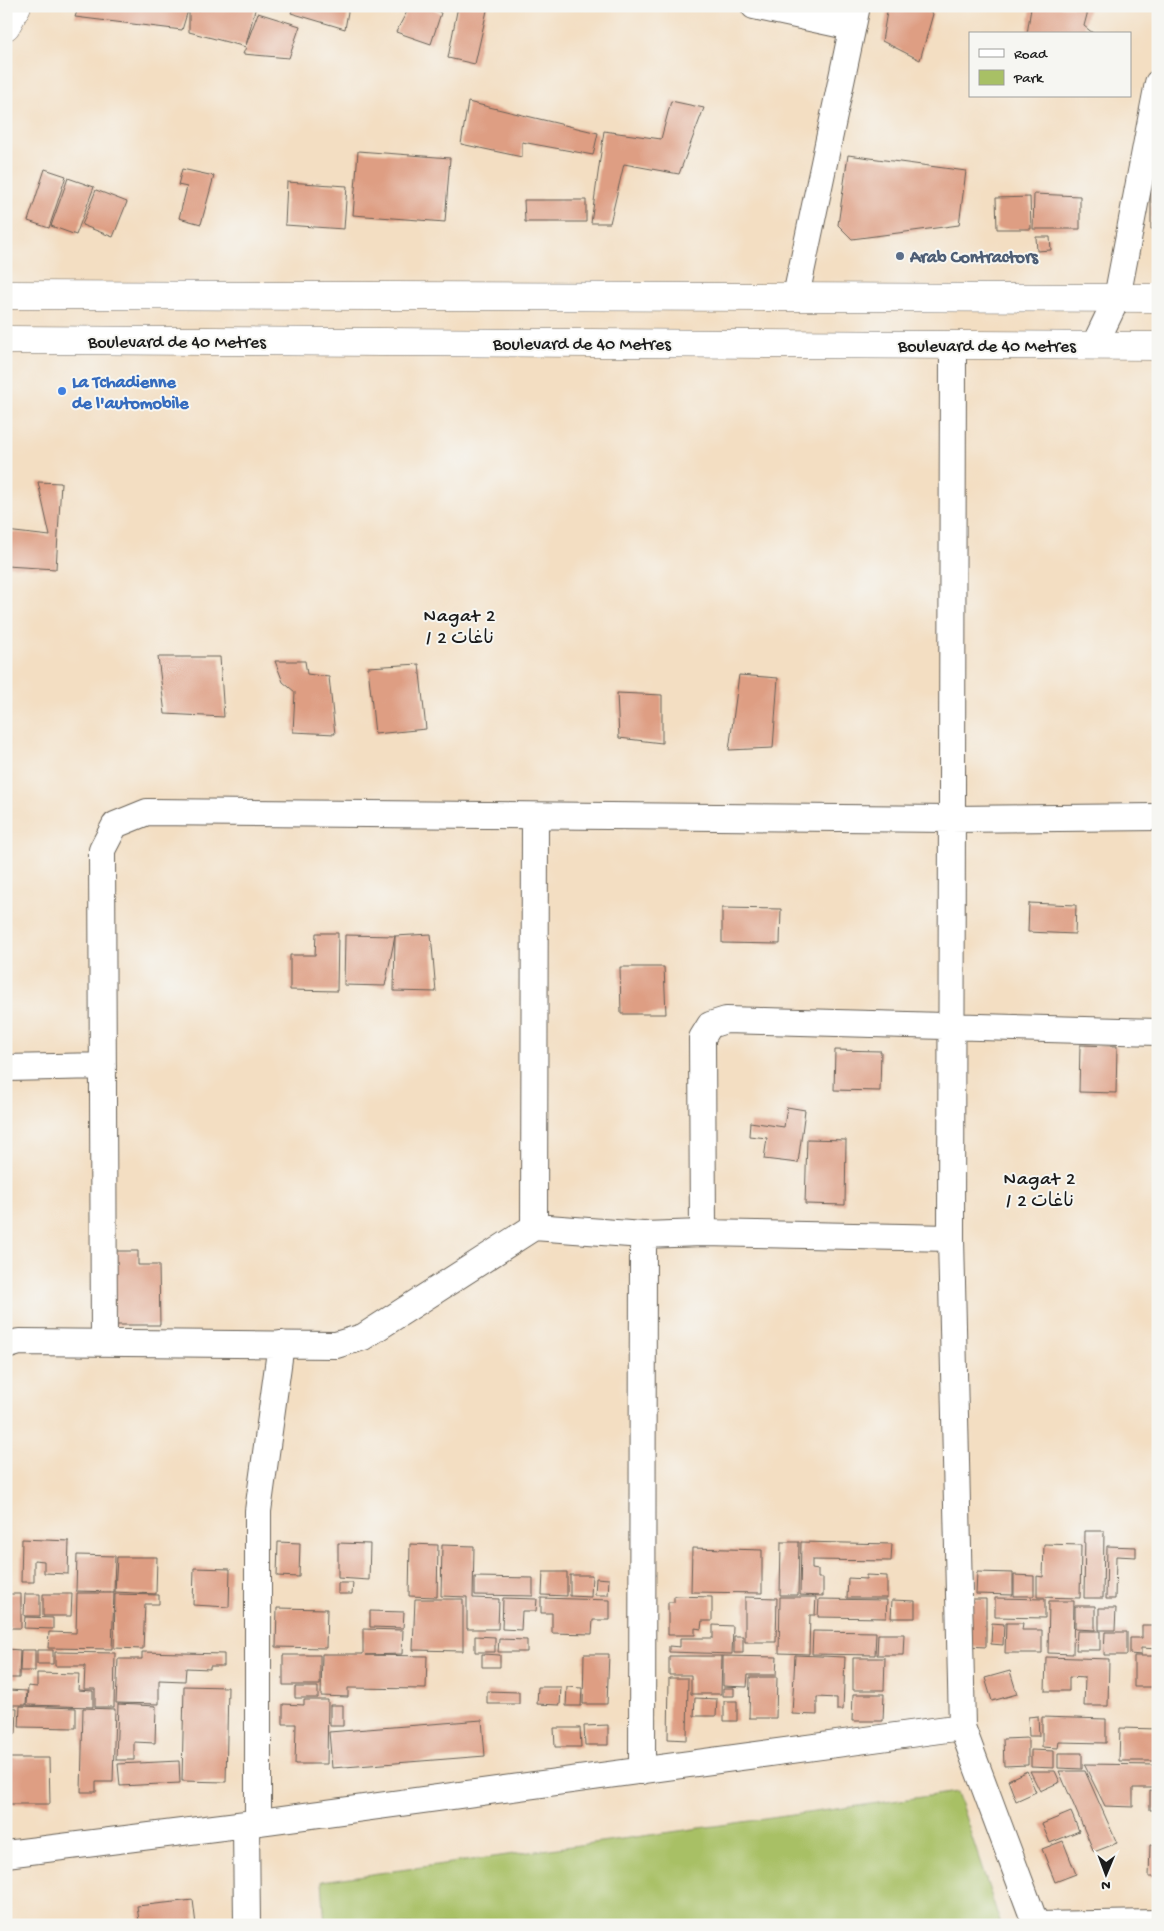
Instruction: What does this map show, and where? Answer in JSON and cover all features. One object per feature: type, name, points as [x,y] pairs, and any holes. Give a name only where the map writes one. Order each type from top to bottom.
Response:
[{"type":"main road","points":[[6,26],[17,6]]},
{"type":"main road","points":[[6,295],[1158,298]]},
{"type":"main road","name":"Boulevard de 40 Metres","points":[[6,340],[1158,346]]},
{"type":"street","points":[[754,6],[854,17],[796,296]]},
{"type":"street","points":[[1094,346],[1117,298],[1158,83]]},
{"type":"street","points":[[953,346],[951,1238],[962,1727],[1036,1925],[1158,1923]]},
{"type":"street","points":[[104,1342],[102,850],[115,825],[146,812],[951,819],[1158,817]]},
{"type":"street","points":[[534,1227],[535,816]]},
{"type":"street","points":[[703,1232],[702,1038],[710,1026],[726,1020],[1158,1032]]},
{"type":"street","points":[[6,1068],[102,1066]]},
{"type":"street","points":[[6,1346],[19,1342],[336,1345],[363,1337],[534,1227],[643,1235],[703,1232],[951,1238]]},
{"type":"street","points":[[642,1771],[643,1235]]},
{"type":"street","points":[[247,1925],[252,1823],[258,1511],[281,1344]]},
{"type":"street","points":[[6,1854],[252,1823],[962,1727]]},
{"type":"green space","points":[[957,1792],[1001,1925],[325,1925],[322,1881]]},
{"type":"building","points":[[79,6],[189,7],[182,30],[75,17]]},
{"type":"building","points":[[201,6],[256,6],[246,45],[258,13],[300,26],[289,58],[243,54],[246,47],[189,32],[189,7],[200,10]]},
{"type":"building","points":[[294,6],[349,6],[345,29],[291,13]]},
{"type":"building","points":[[410,6],[428,6],[441,13],[431,44],[396,32]]},
{"type":"building","points":[[458,6],[488,6],[475,64],[448,58]]},
{"type":"building","points":[[888,6],[917,6],[933,14],[920,60],[882,41]]},
{"type":"building","points":[[1039,6],[1089,7],[1084,26],[1092,32],[1027,32],[1031,8],[1038,8]]},
{"type":"building","points":[[671,101],[704,108],[679,174],[624,164],[610,223],[591,223],[604,131],[661,139]]},
{"type":"building","points":[[468,102],[598,133],[593,155],[522,142],[522,157],[461,144]]},
{"type":"building","points":[[358,151],[450,158],[445,222],[353,215]]},
{"type":"building","points":[[848,155],[966,171],[959,225],[852,239],[838,225]]},
{"type":"building","points":[[45,169],[66,176],[49,228],[28,221]]},
{"type":"building","points":[[182,169],[214,176],[201,224],[179,218],[187,187],[178,185]]},
{"type":"building","points":[[68,178],[94,187],[76,235],[51,226]]},
{"type":"building","points":[[287,182],[347,186],[344,229],[285,225]]},
{"type":"building","points":[[96,190],[127,202],[113,237],[82,225]]},
{"type":"building","points":[[1151,190],[1158,190],[1158,229],[1151,229]]},
{"type":"building","points":[[1034,194],[1080,196],[1080,229],[1033,229]]},
{"type":"building","points":[[1030,197],[1031,229],[997,229],[996,198]]},
{"type":"building","points":[[524,200],[586,200],[586,222],[525,222]]},
{"type":"building","points":[[1036,237],[1050,237],[1051,250],[1037,251]]},
{"type":"building","points":[[38,482],[61,483],[56,569],[6,566],[6,531],[50,536]]},
{"type":"building","points":[[158,657],[220,657],[224,717],[165,714]]},
{"type":"building","points":[[275,661],[305,661],[307,674],[329,677],[335,734],[293,732],[295,692],[283,682]]},
{"type":"building","points":[[419,664],[426,729],[375,734],[368,667]]},
{"type":"building","points":[[739,675],[778,678],[773,748],[729,750]]},
{"type":"building","points":[[617,693],[662,695],[662,743],[619,738]]},
{"type":"building","points":[[1029,903],[1076,905],[1075,934],[1028,932]]},
{"type":"building","points":[[722,908],[781,909],[780,944],[722,943]]},
{"type":"building","points":[[316,933],[338,933],[337,991],[290,990],[290,955],[315,955]]},
{"type":"building","points":[[431,934],[436,992],[394,991],[395,936]]},
{"type":"building","points":[[345,935],[395,936],[385,986],[344,985]]},
{"type":"building","points":[[620,967],[664,967],[666,1014],[621,1014]]},
{"type":"building","points":[[1080,1045],[1117,1046],[1116,1093],[1079,1092]]},
{"type":"building","points":[[835,1050],[881,1051],[880,1091],[834,1090]]},
{"type":"building","points":[[787,1107],[805,1110],[798,1163],[764,1159],[767,1138],[749,1136],[750,1122],[784,1127]]},
{"type":"building","points":[[807,1139],[846,1140],[845,1205],[805,1204]]},
{"type":"building","points":[[114,1251],[138,1251],[138,1265],[159,1265],[160,1325],[114,1325]]},
{"type":"building","points":[[1085,1531],[1104,1531],[1103,1598],[1084,1598]]},
{"type":"building","points":[[22,1539],[69,1541],[68,1574],[44,1573],[44,1561],[34,1560],[34,1582],[21,1582]]},
{"type":"building","points":[[278,1542],[300,1543],[299,1577],[277,1576]]},
{"type":"building","points":[[781,1542],[799,1542],[798,1595],[780,1595]]},
{"type":"building","points":[[801,1542],[892,1544],[891,1561],[812,1560],[812,1569],[818,1570],[818,1578],[823,1578],[823,1596],[800,1595]]},
{"type":"building","points":[[338,1543],[370,1544],[369,1580],[338,1578]]},
{"type":"building","points":[[410,1544],[438,1545],[437,1597],[409,1596]]},
{"type":"building","points":[[1044,1544],[1081,1545],[1080,1598],[1037,1597],[1037,1576],[1043,1577]]},
{"type":"building","points":[[442,1545],[474,1546],[473,1598],[499,1599],[498,1629],[467,1629],[467,1597],[441,1596]]},
{"type":"building","points":[[1107,1546],[1136,1547],[1136,1557],[1116,1556],[1115,1599],[1106,1599]]},
{"type":"building","points":[[692,1548],[762,1550],[762,1593],[691,1592]]},
{"type":"building","points":[[77,1555],[115,1556],[114,1592],[76,1591]]},
{"type":"building","points":[[117,1557],[157,1557],[156,1594],[115,1592]]},
{"type":"building","points":[[194,1568],[230,1569],[229,1607],[193,1605]]},
{"type":"building","points":[[543,1572],[567,1572],[567,1596],[542,1595]]},
{"type":"building","points":[[977,1572],[1013,1573],[1013,1595],[976,1594]]},
{"type":"building","points":[[570,1575],[592,1575],[591,1597],[570,1596]]},
{"type":"building","points":[[866,1575],[887,1576],[887,1598],[847,1598],[848,1578],[866,1579]]},
{"type":"building","points":[[1014,1575],[1034,1576],[1034,1596],[1014,1596]]},
{"type":"building","points":[[475,1577],[533,1578],[533,1596],[475,1595]]},
{"type":"building","points":[[596,1578],[609,1579],[608,1595],[595,1595]]},
{"type":"building","points":[[338,1583],[353,1583],[352,1594],[338,1594]]},
{"type":"building","points":[[77,1593],[114,1593],[112,1649],[48,1648],[49,1632],[76,1633]]},
{"type":"building","points":[[6,1594],[21,1594],[21,1628],[6,1628]]},
{"type":"building","points":[[25,1594],[40,1594],[40,1616],[24,1616]]},
{"type":"building","points":[[43,1594],[72,1594],[71,1616],[43,1616]]},
{"type":"building","points":[[115,1594],[159,1595],[159,1604],[145,1604],[143,1649],[114,1648]]},
{"type":"building","points":[[674,1596],[712,1597],[712,1621],[702,1621],[701,1629],[695,1628],[695,1635],[668,1635],[668,1602],[674,1602]]},
{"type":"building","points":[[745,1597],[777,1598],[776,1642],[745,1642]]},
{"type":"building","points":[[780,1597],[816,1597],[815,1615],[810,1615],[809,1654],[779,1653]]},
{"type":"building","points":[[503,1598],[537,1599],[536,1611],[522,1611],[521,1630],[502,1629]]},
{"type":"building","points":[[541,1598],[610,1600],[610,1620],[593,1620],[592,1634],[552,1633],[552,1613],[541,1613]]},
{"type":"building","points":[[995,1598],[1045,1599],[1045,1618],[995,1617]]},
{"type":"building","points":[[415,1599],[463,1599],[463,1651],[413,1650]]},
{"type":"building","points":[[819,1599],[887,1600],[886,1618],[818,1617]]},
{"type":"building","points":[[966,1599],[986,1599],[986,1647],[966,1646]]},
{"type":"building","points":[[892,1600],[915,1601],[915,1618],[891,1618]]},
{"type":"building","points":[[1049,1601],[1074,1601],[1073,1654],[1048,1653]]},
{"type":"building","points":[[1075,1606],[1095,1606],[1095,1630],[1075,1629]]},
{"type":"building","points":[[277,1608],[327,1609],[326,1648],[276,1647]]},
{"type":"building","points":[[1099,1608],[1116,1608],[1115,1630],[1099,1630]]},
{"type":"building","points":[[370,1611],[404,1612],[403,1628],[370,1627]]},
{"type":"building","points":[[25,1617],[53,1618],[53,1629],[24,1628]]},
{"type":"building","points":[[992,1623],[1004,1624],[1003,1645],[991,1644]]},
{"type":"building","points":[[1006,1623],[1023,1623],[1022,1630],[1042,1630],[1042,1653],[1005,1653]]},
{"type":"building","points":[[713,1625],[733,1626],[732,1654],[669,1652],[669,1646],[680,1647],[680,1638],[713,1638]]},
{"type":"building","points":[[1142,1625],[1158,1625],[1158,1649],[1141,1648],[1141,1655],[1130,1654],[1130,1638],[1142,1638]]},
{"type":"building","points":[[363,1629],[403,1630],[402,1654],[366,1655],[427,1656],[426,1689],[348,1688],[348,1697],[321,1696],[322,1654],[363,1654]]},
{"type":"building","points":[[813,1631],[876,1632],[875,1655],[812,1654]]},
{"type":"building","points":[[1077,1631],[1100,1631],[1100,1650],[1076,1650]]},
{"type":"building","points":[[1105,1632],[1127,1632],[1127,1655],[1104,1655]]},
{"type":"building","points":[[878,1634],[904,1634],[903,1655],[877,1655]]},
{"type":"building","points":[[475,1636],[495,1637],[495,1652],[475,1652]]},
{"type":"building","points":[[734,1636],[743,1636],[743,1653],[734,1653]]},
{"type":"building","points":[[499,1639],[527,1640],[527,1652],[498,1652]]},
{"type":"building","points":[[6,1649],[20,1650],[19,1678],[6,1678]]},
{"type":"building","points":[[21,1650],[35,1650],[35,1671],[20,1671]]},
{"type":"building","points":[[37,1650],[53,1650],[53,1664],[37,1664]]},
{"type":"building","points":[[55,1652],[115,1653],[114,1707],[95,1707],[95,1689],[84,1689],[85,1666],[55,1666]]},
{"type":"building","points":[[142,1652],[224,1654],[224,1666],[210,1666],[210,1669],[186,1668],[185,1681],[159,1680],[159,1704],[116,1703],[118,1659],[142,1659]]},
{"type":"building","points":[[482,1654],[500,1655],[500,1667],[482,1667]]},
{"type":"building","points":[[584,1654],[609,1654],[607,1704],[583,1704]]},
{"type":"building","points":[[283,1655],[320,1655],[320,1685],[283,1685]]},
{"type":"building","points":[[795,1655],[845,1657],[843,1710],[837,1710],[837,1698],[817,1697],[817,1715],[792,1714]]},
{"type":"building","points":[[669,1656],[722,1656],[721,1694],[691,1694],[691,1675],[669,1675]]},
{"type":"building","points":[[723,1656],[777,1657],[776,1675],[748,1675],[747,1687],[723,1686]]},
{"type":"building","points":[[1134,1656],[1158,1656],[1158,1687],[1134,1687]]},
{"type":"building","points":[[1046,1657],[1109,1659],[1108,1706],[1084,1706],[1085,1678],[1069,1677],[1069,1691],[1045,1691]]},
{"type":"building","points":[[853,1658],[885,1658],[884,1690],[853,1690]]},
{"type":"building","points":[[1010,1671],[1017,1694],[992,1701],[985,1678]]},
{"type":"building","points":[[37,1673],[79,1674],[78,1690],[93,1691],[93,1707],[27,1705],[28,1686],[37,1687]]},
{"type":"building","points":[[750,1677],[777,1677],[776,1718],[749,1718]]},
{"type":"building","points":[[669,1678],[688,1678],[687,1740],[668,1739]]},
{"type":"building","points":[[184,1686],[228,1687],[226,1782],[182,1781]]},
{"type":"building","points":[[295,1687],[318,1687],[318,1698],[295,1698]]},
{"type":"building","points":[[538,1687],[561,1687],[560,1705],[537,1704]]},
{"type":"building","points":[[567,1687],[582,1688],[581,1706],[566,1706]]},
{"type":"building","points":[[723,1688],[734,1688],[734,1696],[723,1696]]},
{"type":"building","points":[[9,1690],[27,1691],[26,1705],[9,1705]]},
{"type":"building","points":[[487,1691],[519,1692],[519,1704],[487,1704]]},
{"type":"building","points":[[853,1694],[884,1694],[883,1721],[852,1721]]},
{"type":"building","points":[[695,1698],[717,1699],[716,1716],[694,1716]]},
{"type":"building","points":[[304,1700],[328,1700],[327,1764],[295,1764],[296,1724],[283,1724],[283,1704],[304,1705]]},
{"type":"building","points":[[724,1701],[737,1701],[737,1721],[724,1721]]},
{"type":"building","points":[[118,1704],[156,1706],[155,1743],[134,1742],[134,1760],[116,1760]]},
{"type":"building","points":[[330,1705],[343,1705],[343,1726],[330,1726]]},
{"type":"building","points":[[20,1706],[76,1708],[76,1728],[19,1727]]},
{"type":"building","points":[[6,1707],[17,1708],[16,1734],[6,1734]]},
{"type":"building","points":[[83,1708],[115,1709],[113,1782],[96,1782],[96,1792],[81,1792]]},
{"type":"building","points":[[1038,1716],[1039,1736],[1029,1736],[1028,1717]]},
{"type":"building","points":[[1042,1717],[1106,1719],[1106,1743],[1059,1742],[1058,1748],[1042,1747]]},
{"type":"building","points":[[482,1720],[485,1756],[332,1768],[329,1732]]},
{"type":"building","points":[[608,1725],[608,1745],[585,1745],[584,1726]]},
{"type":"building","points":[[554,1728],[580,1728],[581,1747],[555,1747]]},
{"type":"building","points":[[1120,1728],[1158,1729],[1158,1761],[1119,1761]]},
{"type":"building","points":[[1028,1738],[1028,1765],[1004,1766],[1003,1739]]},
{"type":"building","points":[[1031,1750],[1054,1751],[1054,1768],[1031,1767]]},
{"type":"building","points":[[1058,1753],[1082,1753],[1082,1769],[1058,1768]]},
{"type":"building","points":[[6,1758],[49,1758],[50,1804],[6,1804]]},
{"type":"building","points":[[179,1761],[180,1783],[120,1786],[118,1764]]},
{"type":"building","points":[[1084,1764],[1158,1765],[1158,1788],[1133,1788],[1133,1807],[1105,1806]]},
{"type":"building","points":[[1027,1771],[1036,1792],[1016,1801],[1008,1780]]},
{"type":"building","points":[[1030,1771],[1055,1771],[1060,1782],[1040,1791]]},
{"type":"building","points":[[1059,1771],[1085,1771],[1117,1843],[1094,1852]]},
{"type":"building","points":[[1150,1791],[1158,1792],[1158,1810],[1150,1810]]},
{"type":"building","points":[[1071,1812],[1079,1831],[1050,1843],[1042,1824]]},
{"type":"building","points":[[1063,1841],[1076,1874],[1055,1882],[1042,1849]]},
{"type":"building","points":[[1150,1845],[1158,1845],[1158,1877],[1149,1877]]},
{"type":"building","points":[[193,1900],[196,1925],[120,1925],[139,1921],[137,1906]]},
{"type":"place","name":"Arab Contractors","points":[[900,256]]},
{"type":"place","name":"La Tchadienne de l'automobile","points":[[62,391]]},
{"type":"district","name":"Nagat 2 / ناغات 2","points":[[460,625]]},
{"type":"district","name":"Nagat 2 / ناغات 2","points":[[1040,1188]]}]
